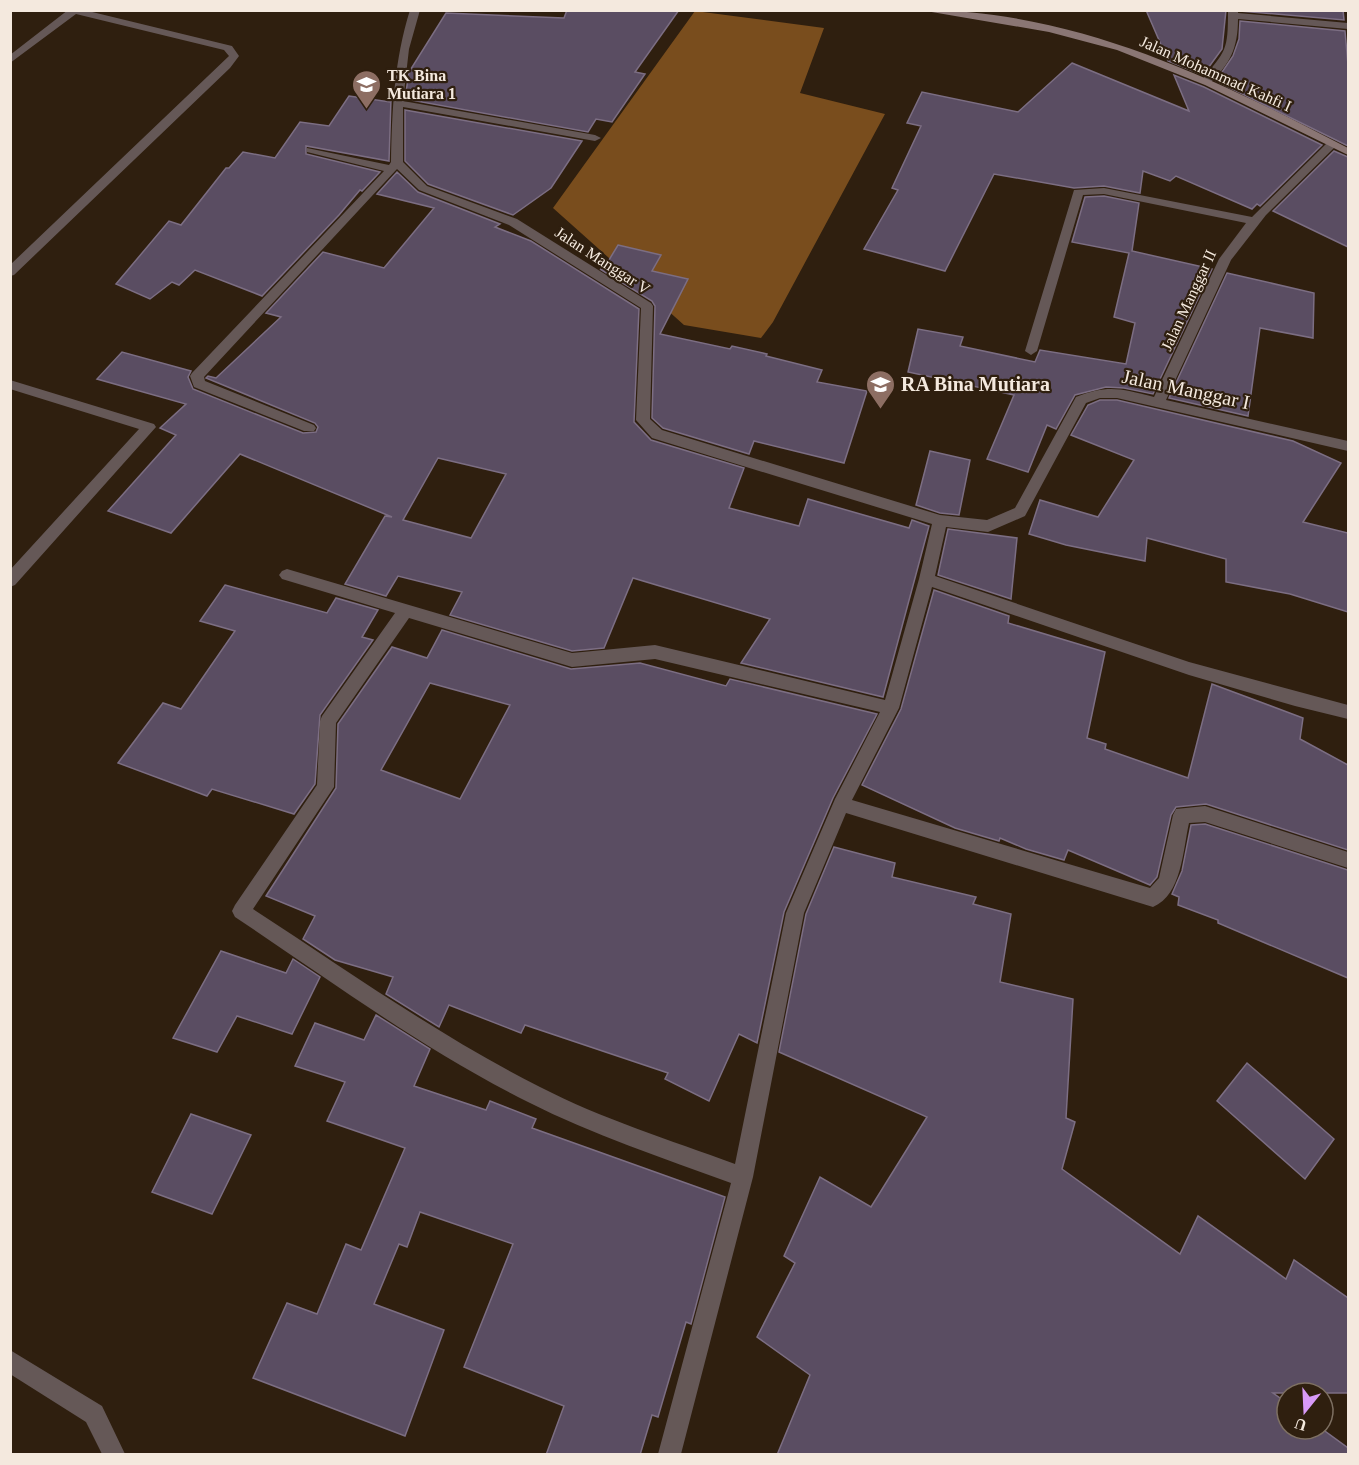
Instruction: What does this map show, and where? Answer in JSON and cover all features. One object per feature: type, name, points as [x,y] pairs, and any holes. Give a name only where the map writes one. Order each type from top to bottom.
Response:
[{"type":"main road","name":"Jalan Mohammad Kahfi I","points":[[925,10],[1079,36],[1121,48],[1206,81],[1348,152]]},
{"type":"street","points":[[309,428],[199,384],[197,376],[394,166],[397,103],[404,40],[415,10]]},
{"type":"street","points":[[10,60],[74,11],[228,48],[234,56],[10,272]]},
{"type":"street","points":[[1206,81],[1224,65],[1233,47],[1233,14],[1348,26]]},
{"type":"street","points":[[397,103],[595,138]]},
{"type":"street","name":"Jalan Manggar II","points":[[1160,401],[1225,259],[1254,221],[1332,144]]},
{"type":"street","points":[[311,150],[394,166]]},
{"type":"street","name":"Jalan Manggar V","points":[[394,166],[423,188],[513,222],[647,306],[643,420],[657,434],[940,521]]},
{"type":"street","points":[[1031,351],[1078,192],[1104,191],[1254,221]]},
{"type":"street","points":[[10,384],[149,427],[10,581]]},
{"type":"street","name":"Jalan Manggar I","points":[[940,521],[988,526],[1020,512],[1081,400],[1098,393],[1117,393],[1160,401],[1348,446]]},
{"type":"street","points":[[670,1455],[743,1177],[795,913],[841,804],[891,708],[927,579],[940,521]]},
{"type":"street","points":[[287,575],[572,660],[655,652],[891,708]]},
{"type":"street","points":[[927,579],[1185,667],[1270,693],[1348,712]]},
{"type":"street","points":[[406,610],[328,721],[325,787],[242,911],[470,1060],[535,1095],[605,1126],[743,1177]]},
{"type":"street","points":[[841,804],[1153,898],[1167,882],[1182,815],[1205,814],[1348,860]]},
{"type":"street","points":[[10,1361],[94,1414],[114,1455]]},
{"type":"shaded area","points":[[695,11],[824,28],[800,93],[885,114],[773,322],[761,338],[684,325],[553,208]]},
{"type":"building","points":[[567,10],[679,10],[635,72],[645,74],[612,122],[596,119],[588,132],[405,99],[409,72],[446,13],[564,18]]},
{"type":"building","points":[[1146,10],[1226,10],[1222,49],[1203,75],[1168,61]]},
{"type":"building","points":[[1343,10],[1344,20],[1240,11]]},
{"type":"building","points":[[1240,21],[1345,31],[1348,65],[1348,146],[1216,81],[1233,56],[1239,39]]},
{"type":"building","points":[[1072,63],[1189,111],[1174,75],[1204,87],[1322,145],[1260,206],[1257,204],[1252,209],[1176,176],[1170,181],[1143,171],[1140,193],[1104,186],[1074,188],[994,174],[945,271],[864,249],[898,190],[892,188],[921,126],[907,123],[922,92],[1018,112]]},
{"type":"building","points":[[349,96],[390,102],[391,99],[389,161],[306,146],[306,154],[380,172],[362,191],[360,190],[262,296],[195,270],[179,285],[172,282],[150,299],[116,284],[169,221],[181,225],[226,168],[229,168],[243,152],[275,158],[300,122],[329,126]]},
{"type":"building","points":[[405,110],[582,141],[551,188],[513,215],[428,184],[405,161]]},
{"type":"building","points":[[1334,151],[1348,157],[1348,247],[1273,211]]},
{"type":"building","points":[[397,172],[418,192],[500,224],[495,227],[531,241],[639,309],[634,422],[651,440],[744,468],[729,508],[799,526],[808,499],[909,528],[912,520],[929,526],[883,697],[741,663],[770,619],[633,578],[604,648],[572,651],[450,615],[462,592],[398,576],[386,596],[345,584],[385,516],[392,517],[240,454],[171,533],[108,511],[176,435],[160,428],[186,404],[97,379],[122,352],[191,371],[188,377],[193,389],[303,433],[316,432],[318,427],[315,423],[206,378],[208,376],[216,378],[281,317],[266,313],[323,252],[384,268],[434,208],[377,194]],"holes":[[[438,458],[506,474],[471,538],[403,520]]]},
{"type":"building","points":[[1104,196],[1139,203],[1132,251],[1212,269],[1153,394],[1106,387],[1075,395],[1056,429],[1047,425],[1028,472],[987,459],[1014,395],[908,372],[918,329],[963,337],[960,346],[1035,362],[1040,350],[1126,364],[1135,323],[1114,317],[1129,253],[1072,242],[1085,197]]},
{"type":"building","points":[[618,245],[661,255],[652,271],[688,279],[660,334],[730,349],[732,346],[767,354],[766,356],[822,370],[817,382],[867,391],[844,463],[754,441],[749,454],[663,428],[652,418],[655,306],[652,301],[600,269],[603,270]]},
{"type":"building","points":[[1227,273],[1314,293],[1313,338],[1260,328],[1248,416],[1169,398]]},
{"type":"building","points":[[1100,400],[1117,400],[1293,441],[1341,463],[1303,522],[1348,533],[1348,612],[1290,594],[1226,582],[1226,559],[1147,538],[1145,561],[1066,545],[1029,534],[1040,500],[1098,517],[1134,460],[1071,435],[1088,405]]},
{"type":"building","points":[[930,451],[970,460],[959,515],[940,513],[916,505]]},
{"type":"building","points":[[948,529],[1017,538],[1011,599],[938,575]]},
{"type":"building","points":[[225,585],[327,613],[336,598],[378,610],[362,637],[373,640],[320,715],[315,784],[294,814],[212,789],[207,796],[118,763],[163,703],[181,709],[235,631],[200,621]]},
{"type":"building","points":[[934,590],[1009,616],[1008,623],[1105,652],[1087,738],[1106,744],[1105,749],[1188,778],[1212,684],[1303,718],[1300,739],[1348,765],[1348,850],[1206,804],[1176,807],[1171,815],[1157,877],[1150,885],[1068,850],[1064,860],[1026,849],[1000,838],[999,841],[955,828],[862,785],[901,709]]},
{"type":"building","points":[[442,630],[571,669],[640,663],[726,686],[730,679],[877,714],[833,798],[784,912],[757,1043],[739,1034],[709,1101],[665,1079],[668,1073],[525,1025],[521,1033],[449,1005],[439,1027],[386,994],[393,977],[335,960],[303,939],[315,916],[266,896],[336,788],[338,724],[392,647],[427,658]],"holes":[[[430,683],[510,705],[460,799],[381,770]]]},
{"type":"building","points":[[1205,824],[1348,870],[1348,978],[1218,923],[1218,920],[1178,905],[1179,897],[1172,894],[1182,871],[1191,825]]},
{"type":"building","points":[[834,847],[895,863],[892,877],[976,897],[973,904],[1011,914],[1000,982],[1073,999],[1066,1118],[1075,1122],[1062,1169],[1180,1254],[1198,1216],[1286,1279],[1294,1260],[1348,1298],[1348,1393],[1335,1393],[1335,1381],[1275,1381],[1275,1393],[1273,1393],[1275,1394],[1275,1441],[1335,1441],[1335,1438],[1348,1448],[1348,1455],[777,1455],[810,1375],[757,1337],[795,1263],[784,1256],[820,1177],[871,1207],[927,1117],[779,1052],[806,914]]},
{"type":"building","points":[[221,951],[286,973],[293,959],[320,977],[292,1034],[237,1016],[217,1052],[173,1038]]},
{"type":"building","points":[[376,1015],[430,1049],[414,1086],[486,1110],[490,1101],[536,1119],[532,1128],[725,1197],[691,1324],[686,1322],[658,1417],[652,1415],[640,1455],[546,1455],[564,1406],[464,1367],[513,1244],[420,1212],[407,1247],[399,1244],[374,1304],[444,1330],[405,1436],[253,1378],[287,1303],[317,1314],[346,1244],[361,1250],[405,1148],[327,1121],[345,1082],[295,1066],[315,1023],[364,1040]]},
{"type":"building","points":[[1247,1063],[1334,1139],[1305,1179],[1217,1101]]},
{"type":"building","points":[[191,1114],[251,1135],[212,1214],[152,1192]]},
{"type":"place","name":"TK Bina Mutiara 1","points":[[366,110]]},
{"type":"place","name":"RA Bina Mutiara","points":[[880,410]]}]
